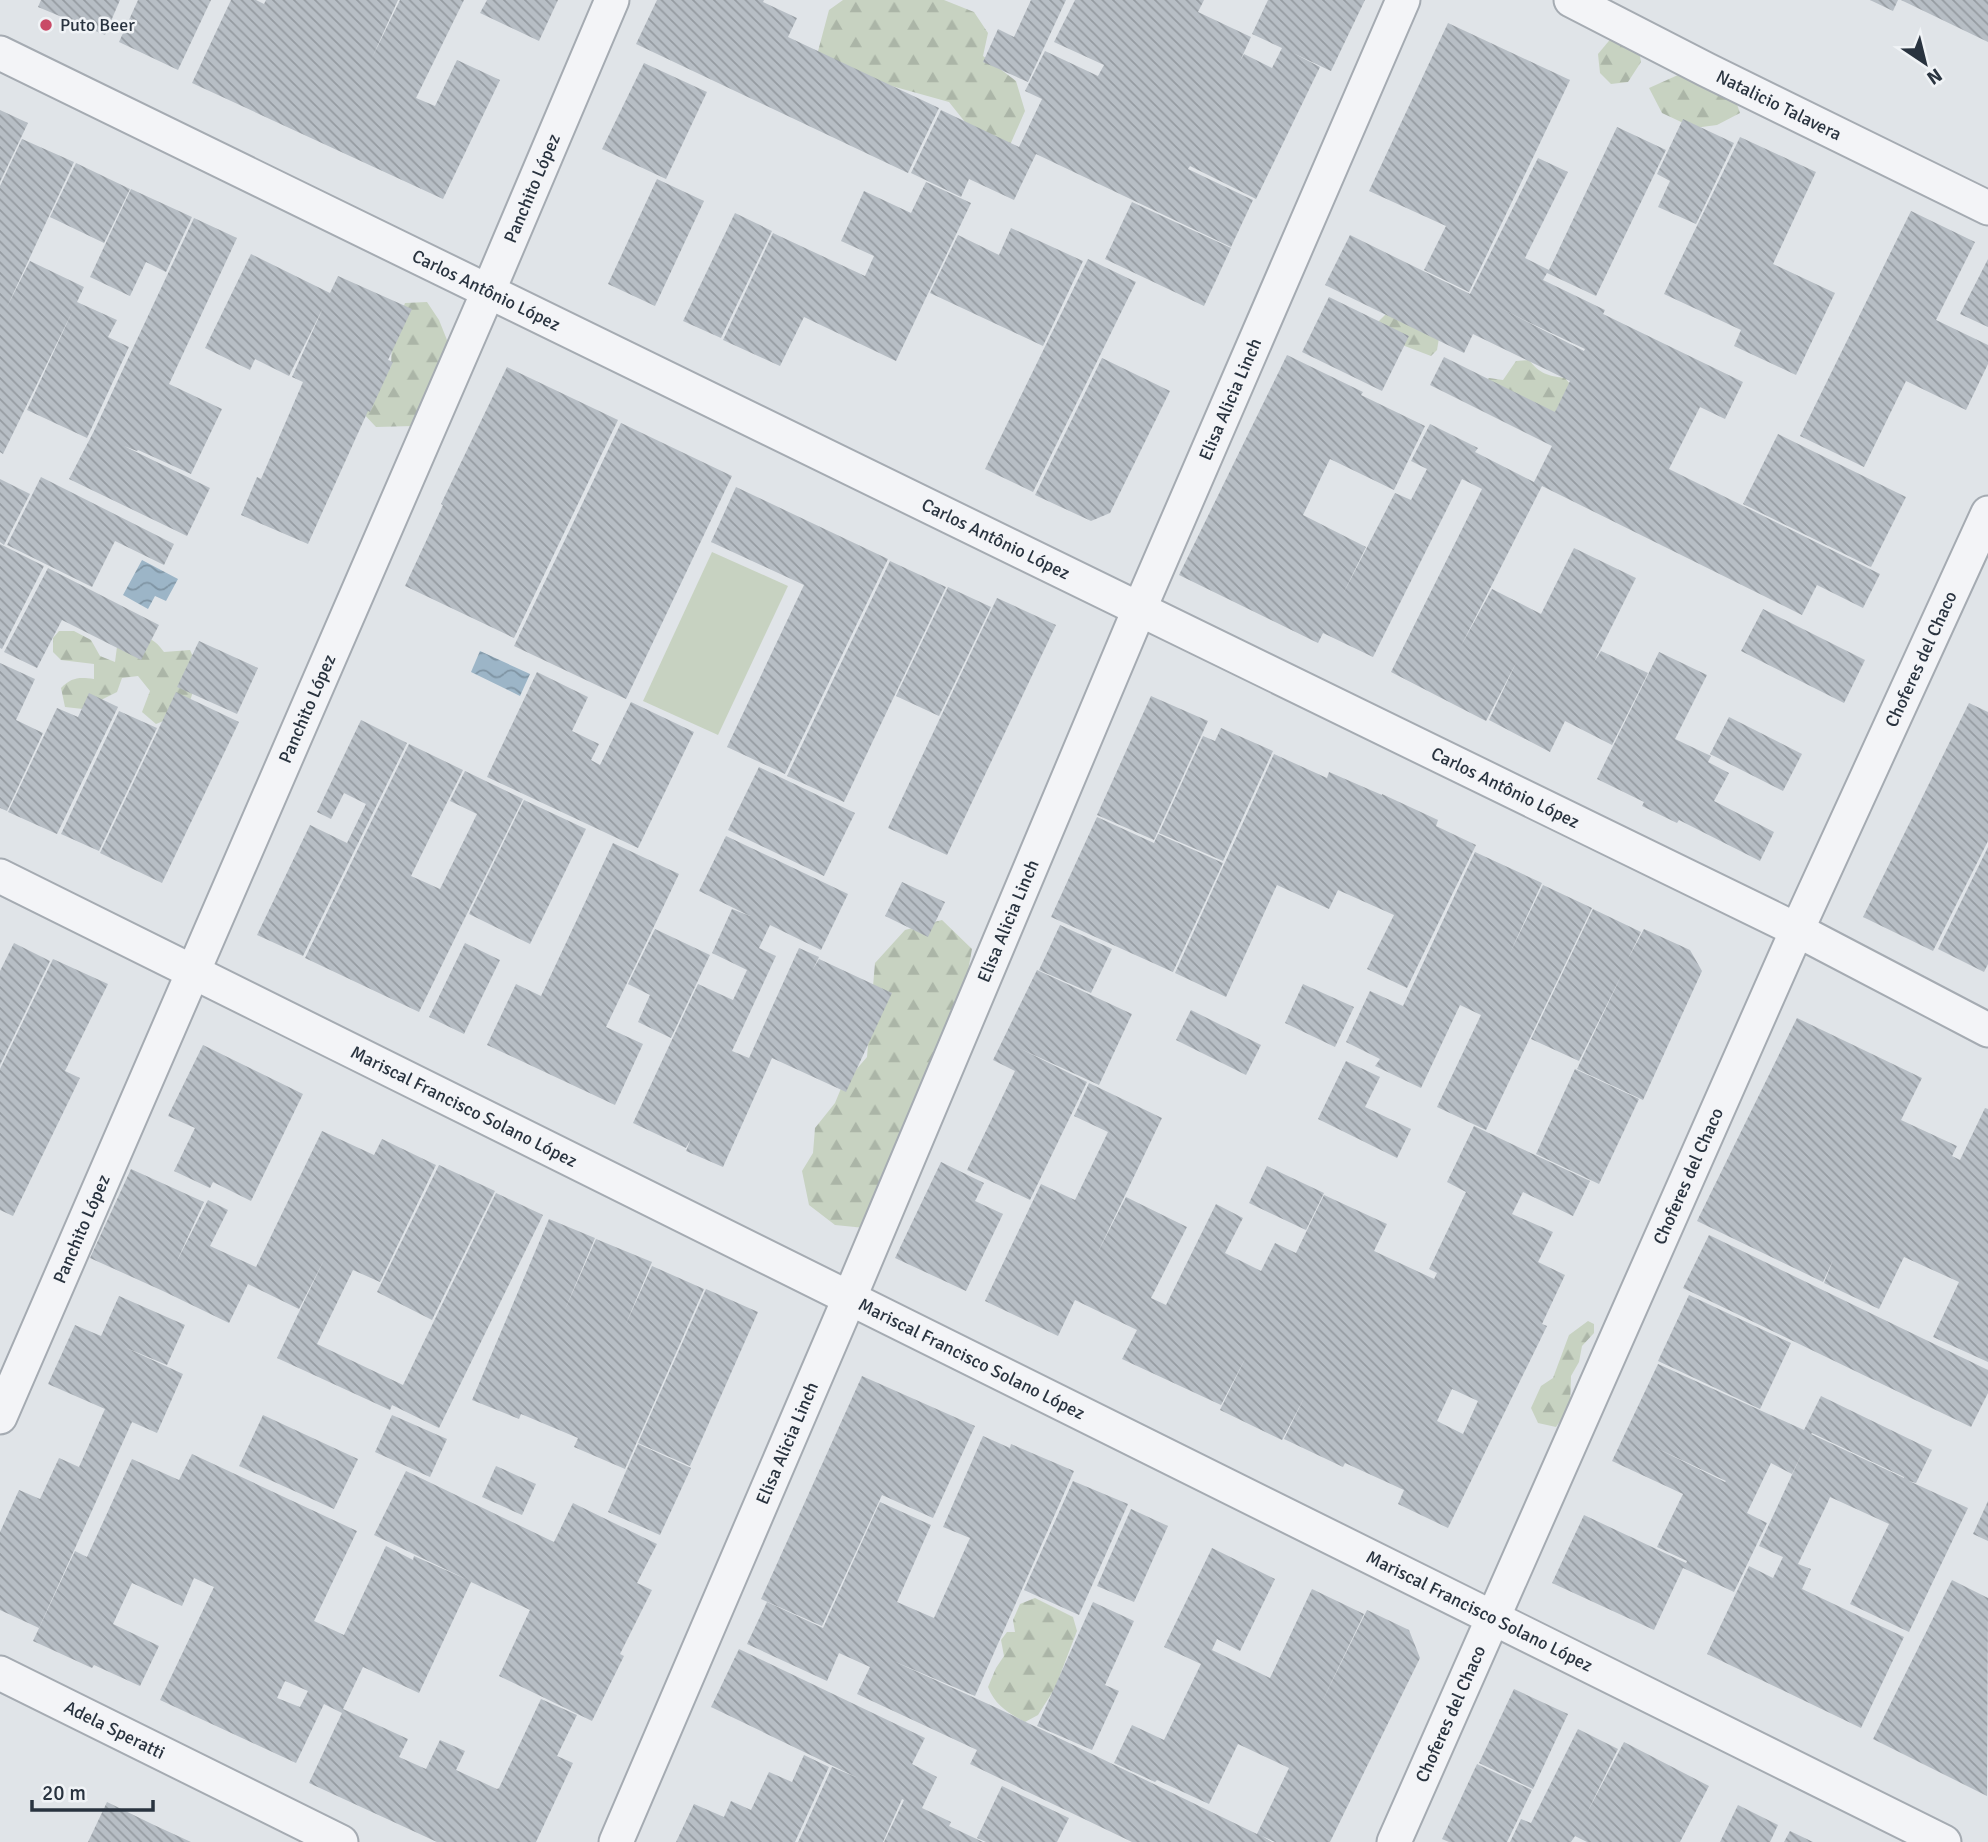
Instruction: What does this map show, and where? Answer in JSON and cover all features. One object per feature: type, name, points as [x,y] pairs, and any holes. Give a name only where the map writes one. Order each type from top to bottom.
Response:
[{"type":"street","name":"Panchito López","points":[[0,1417],[612,0]]},
{"type":"street","name":"Elisa Alicia Linch","points":[[616,1842],[849,1299],[1139,610],[1403,0]]},
{"type":"street","name":"Natalicio Talavera","points":[[1572,0],[1706,70],[1988,208]]},
{"type":"street","name":"Carlos Antônio López","points":[[0,53],[1797,930],[1988,1030]]},
{"type":"street","name":"Choferes del Chaco","points":[[1394,1842],[1797,930],[1988,513]]},
{"type":"street","name":"Mariscal Francisco Solano López","points":[[0,876],[1944,1842]]},
{"type":"street","name":"Adela Speratti","points":[[0,1673],[341,1842]]},
{"type":"green space","points":[[843,0],[944,0],[974,12],[988,33],[983,56],[1016,81],[1025,111],[1010,145],[981,142],[949,102],[870,80],[817,55],[829,10]]},
{"type":"green space","points":[[1613,36],[1638,45],[1641,62],[1628,82],[1611,84],[1600,73],[1598,54]]},
{"type":"green space","points":[[1707,70],[1731,87],[1740,113],[1717,125],[1694,128],[1662,113],[1649,88],[1678,75]]},
{"type":"green space","points":[[427,302],[439,320],[449,345],[445,375],[422,400],[413,426],[376,427],[361,411],[391,367],[392,339],[405,303]]},
{"type":"green space","points":[[1392,308],[1440,332],[1437,350],[1431,356],[1397,343],[1375,325]]},
{"type":"green space","points":[[1529,360],[1545,374],[1565,378],[1582,398],[1580,419],[1477,390],[1489,378],[1503,380],[1516,361]]},
{"type":"green space","points":[[712,552],[788,586],[718,735],[643,701]]},
{"type":"green space","points":[[59,631],[74,631],[91,640],[100,656],[115,662],[118,639],[144,637],[154,641],[164,652],[190,650],[200,672],[186,712],[156,724],[142,712],[150,691],[138,676],[122,678],[117,692],[83,709],[65,707],[61,688],[76,679],[94,679],[94,664],[61,660],[53,652],[53,638]]},
{"type":"green space","points":[[942,920],[972,949],[962,1004],[865,1228],[835,1225],[809,1205],[802,1171],[813,1153],[815,1128],[835,1103],[842,1086],[867,1057],[875,963],[905,930]]},
{"type":"green space","points":[[1588,1321],[1594,1324],[1594,1333],[1582,1346],[1579,1362],[1571,1376],[1570,1407],[1556,1427],[1538,1423],[1531,1408],[1541,1386],[1553,1378],[1569,1335]]},
{"type":"green space","points":[[1035,1598],[1073,1617],[1077,1631],[1055,1688],[1038,1715],[1025,1722],[1003,1708],[988,1687],[1004,1656],[1001,1640],[1007,1632],[1015,1632],[1013,1620],[1020,1604]]},
{"type":"water","points":[[142,560],[178,579],[166,601],[155,596],[148,609],[123,595]]},
{"type":"water","points":[[480,651],[530,674],[520,696],[471,672]]},
{"type":"building","points":[[41,0],[120,0],[105,35],[38,7]]},
{"type":"building","points":[[138,0],[211,0],[178,70],[119,42]]},
{"type":"building","points":[[231,0],[256,0],[264,4],[266,0],[398,0],[372,58],[400,0],[464,0],[416,98],[435,106],[457,60],[500,80],[443,199],[192,83]]},
{"type":"building","points":[[487,0],[558,0],[539,41],[480,13]]},
{"type":"building","points":[[657,0],[764,0],[763,2],[797,18],[788,37],[939,108],[908,173],[636,44]]},
{"type":"building","points":[[1031,0],[1066,0],[1028,82],[983,62],[998,29],[1014,37]]},
{"type":"building","points":[[1075,0],[1204,0],[1198,12],[1251,37],[1240,61],[1244,54],[1272,68],[1282,48],[1252,34],[1268,0],[1365,0],[1331,71],[1293,53],[1320,67],[1256,199],[1190,166],[1188,169],[1253,200],[1231,247],[1036,154],[1014,200],[969,179],[961,197],[911,173],[941,110],[1019,147],[1042,99],[1025,91],[1045,51],[1098,76],[1104,65],[1054,42]]},
{"type":"building","points":[[1870,0],[1898,0],[1893,11]]},
{"type":"building","points":[[1901,0],[1988,0],[1988,42]]},
{"type":"building","points":[[1448,23],[1570,80],[1469,292],[1424,270],[1446,226],[1369,191]]},
{"type":"building","points":[[644,63],[707,92],[666,179],[602,149]]},
{"type":"building","points":[[0,110],[28,123],[0,182]]},
{"type":"building","points":[[1683,119],[1734,143],[1696,224],[1658,207],[1670,181],[1657,174]]},
{"type":"building","points":[[1617,127],[1666,150],[1596,296],[1547,273],[1543,280],[1605,310],[1603,314],[1743,382],[1725,419],[1700,407],[1669,469],[1880,574],[1863,608],[1817,585],[1802,615],[1542,486],[1461,646],[1492,589],[1541,614],[1574,548],[1636,578],[1594,662],[1601,651],[1648,673],[1612,745],[1565,721],[1550,752],[1489,720],[1516,663],[1486,721],[1391,672],[1482,489],[1462,479],[1373,657],[1323,633],[1318,643],[1179,575],[1287,355],[1425,426],[1394,490],[1330,459],[1303,515],[1366,547],[1343,594],[1395,493],[1411,500],[1427,469],[1411,461],[1430,424],[1478,448],[1475,452],[1534,482],[1552,446],[1430,385],[1444,357],[1555,412],[1570,381],[1473,334],[1464,353],[1325,285],[1350,235],[1470,294],[1538,158],[1568,172],[1525,258],[1549,270]],"holes":[[[1492,304],[1585,349],[1584,351]]]},
{"type":"building","points":[[1740,137],[1816,172],[1773,264],[1835,293],[1796,375],[1734,346],[1741,330],[1664,294]]},
{"type":"building","points":[[22,139],[74,162],[7,307],[30,261],[84,287],[77,302],[117,320],[108,337],[129,347],[87,438],[27,410],[73,310],[3,454],[0,452],[0,186]]},
{"type":"building","points":[[76,163],[130,189],[104,243],[50,217]]},
{"type":"building","points":[[657,179],[704,201],[655,306],[608,284]]},
{"type":"building","points":[[926,182],[971,203],[896,361],[804,317],[780,366],[723,340],[773,233],[865,276],[874,256],[841,241],[864,191],[911,213]]},
{"type":"building","points":[[131,189],[192,217],[166,272],[146,262],[130,296],[90,277]]},
{"type":"building","points":[[1132,202],[1231,248],[1204,306],[1105,259]]},
{"type":"building","points":[[1911,211],[1975,242],[1936,320],[1988,345],[1988,364],[1966,410],[1906,381],[1864,467],[1800,436]]},
{"type":"building","points":[[735,213],[772,231],[721,338],[683,321]]},
{"type":"building","points":[[194,218],[237,238],[169,384],[222,409],[191,474],[124,446],[210,488],[187,536],[69,479]]},
{"type":"building","points":[[1011,228],[1083,261],[1043,346],[930,293],[958,235],[999,255]]},
{"type":"building","points":[[251,254],[330,293],[338,276],[412,309],[388,360],[393,362],[308,544],[241,515],[257,477],[261,479],[303,382],[292,377],[323,308],[289,376],[255,359],[250,370],[205,348]]},
{"type":"building","points":[[1088,259],[1136,282],[1033,492],[985,469]]},
{"type":"building","points":[[1988,259],[1988,327],[1960,314]]},
{"type":"building","points":[[1329,297],[1409,336],[1382,391],[1302,352]]},
{"type":"building","points":[[1102,358],[1170,391],[1110,513],[1091,521],[1035,495]]},
{"type":"building","points":[[507,367],[618,420],[514,638],[405,586]]},
{"type":"building","points":[[621,423],[732,476],[626,699],[514,646]]},
{"type":"building","points":[[1778,434],[1906,497],[1871,567],[1743,504]]},
{"type":"building","points":[[41,477],[174,544],[164,565],[115,541],[92,587],[7,545]]},
{"type":"building","points":[[0,479],[30,494],[4,545],[0,542]]},
{"type":"building","points":[[736,487],[888,559],[785,774],[727,747],[804,585],[711,542]]},
{"type":"building","points":[[0,544],[44,566],[2,649],[0,648]]},
{"type":"building","points":[[890,561],[946,587],[844,802],[787,776]]},
{"type":"building","points":[[48,568],[159,625],[141,660],[62,620],[37,668],[4,652]]},
{"type":"building","points":[[948,587],[991,607],[939,716],[896,696]]},
{"type":"building","points":[[997,598],[1056,625],[947,855],[888,828]]},
{"type":"building","points":[[1763,609],[1865,660],[1844,703],[1741,651]]},
{"type":"building","points":[[199,641],[258,668],[237,714],[177,687]]},
{"type":"building","points":[[1659,652],[1707,675],[1675,739],[1711,756],[1708,762],[1729,773],[1714,801],[1774,832],[1760,861],[1679,820],[1677,823],[1642,806],[1644,802],[1597,779]]},
{"type":"building","points":[[0,663],[35,679],[16,720],[43,733],[7,811],[0,808]]},
{"type":"building","points":[[537,672],[588,697],[572,731],[599,744],[591,760],[600,765],[631,702],[694,732],[638,848],[487,777]]},
{"type":"building","points":[[176,692],[239,722],[162,883],[100,853]]},
{"type":"building","points":[[89,693],[118,707],[57,834],[8,812],[57,708],[78,717]]},
{"type":"building","points":[[1151,696],[1208,721],[1154,840],[1097,815]]},
{"type":"building","points":[[1969,703],[1988,712],[1988,841],[1933,951],[1863,917]]},
{"type":"building","points":[[119,711],[157,728],[99,851],[61,834]]},
{"type":"building","points":[[1729,717],[1802,754],[1783,791],[1710,754]]},
{"type":"building","points":[[361,720],[407,743],[303,956],[257,935],[310,825],[347,843],[366,804],[344,793],[331,819],[317,812]]},
{"type":"building","points":[[1221,728],[1273,751],[1223,861],[1159,833],[1203,736],[1215,741]]},
{"type":"building","points":[[409,744],[463,770],[411,876],[440,889],[477,814],[450,801],[465,771],[523,799],[419,1012],[305,958]]},
{"type":"building","points":[[1274,754],[1327,778],[1329,772],[1382,794],[1438,820],[1436,826],[1476,845],[1407,988],[1367,969],[1394,915],[1338,890],[1329,909],[1277,885],[1226,997],[1175,973]]},
{"type":"building","points":[[759,767],[855,813],[824,876],[728,830]]},
{"type":"building","points":[[524,800],[586,829],[530,944],[469,914]]},
{"type":"building","points":[[1097,817],[1154,843],[1158,834],[1223,863],[1173,972],[1051,917]]},
{"type":"building","points":[[726,836],[848,894],[821,950],[770,925],[759,948],[776,956],[732,1051],[749,1058],[799,948],[819,957],[812,971],[819,959],[892,993],[846,1092],[772,1058],[723,1167],[686,1151],[691,1139],[686,1148],[633,1123],[698,984],[733,1000],[747,970],[712,953],[732,909],[750,916],[699,891]]},
{"type":"building","points":[[613,843],[679,874],[606,1027],[643,1044],[615,1105],[487,1045],[516,984],[541,996]]},
{"type":"building","points":[[1988,847],[1988,964],[1984,972],[1938,949]]},
{"type":"building","points":[[1475,852],[1542,883],[1510,953],[1543,885],[1592,908],[1486,1130],[1437,1107],[1481,1015],[1460,1005],[1421,1088],[1375,1066],[1380,1059],[1346,1042],[1370,991],[1403,1006]]},
{"type":"building","points":[[902,882],[945,902],[928,937],[885,916]]},
{"type":"building","points":[[1593,909],[1641,932],[1628,959],[1644,929],[1690,950],[1702,971],[1643,1100],[1577,1069],[1624,970],[1579,1061],[1531,1039]]},
{"type":"building","points":[[1060,925],[1112,949],[1091,993],[1039,970]]},
{"type":"building","points":[[655,929],[710,955],[671,1038],[638,1022],[650,995],[628,984]]},
{"type":"building","points":[[14,943],[50,961],[0,1065],[0,971]]},
{"type":"building","points":[[465,943],[500,960],[464,1034],[429,1017]]},
{"type":"building","points":[[53,959],[108,984],[65,1071],[80,1078],[13,1216],[0,1210],[0,1069]]},
{"type":"building","points":[[1037,970],[1132,1014],[1099,1085],[1021,1049],[1087,1082],[1030,1200],[967,1170],[1015,1071],[993,1060]]},
{"type":"building","points":[[1303,984],[1354,1007],[1335,1047],[1285,1023]]},
{"type":"building","points":[[1191,1010],[1261,1045],[1246,1075],[1176,1040]]},
{"type":"building","points":[[1797,1018],[1922,1078],[1901,1120],[1957,1146],[1952,1156],[1960,1160],[1985,1108],[1988,1109],[1988,1362],[1933,1337],[1959,1282],[1904,1257],[1879,1309],[1824,1283],[1833,1260],[1823,1282],[1697,1221]]},
{"type":"building","points":[[203,1045],[303,1094],[251,1201],[213,1182],[210,1188],[174,1171],[195,1128],[168,1116]]},
{"type":"building","points":[[1346,1061],[1380,1077],[1365,1107],[1411,1129],[1397,1158],[1318,1119]]},
{"type":"building","points":[[1575,1069],[1639,1099],[1599,1184],[1536,1154]]},
{"type":"building","points":[[1089,1083],[1162,1118],[1097,1254],[1126,1197],[1187,1227],[1151,1298],[1166,1305],[1216,1204],[1243,1218],[1225,1253],[1261,1271],[1275,1243],[1296,1253],[1324,1195],[1387,1224],[1374,1251],[1434,1279],[1437,1273],[1429,1269],[1466,1192],[1447,1182],[1474,1126],[1590,1181],[1573,1216],[1523,1192],[1512,1214],[1553,1232],[1538,1262],[1565,1275],[1542,1324],[1547,1326],[1448,1528],[1398,1504],[1404,1490],[1345,1463],[1343,1467],[1284,1439],[1304,1398],[1282,1440],[1220,1410],[1246,1357],[1221,1405],[1122,1359],[1137,1330],[1075,1300],[1058,1336],[985,1301],[1041,1184],[1075,1200],[1108,1132],[1074,1116]],"holes":[[[1452,1389],[1478,1401],[1463,1434],[1437,1421]]]},
{"type":"building","points":[[322,1131],[374,1155],[382,1139],[436,1165],[380,1282],[353,1270],[317,1344],[403,1385],[496,1193],[543,1215],[439,1428],[392,1405],[390,1410],[277,1358],[324,1260],[299,1309],[248,1284],[229,1323],[90,1258],[131,1169],[204,1202],[176,1263],[208,1200],[228,1210],[210,1246],[256,1267]]},
{"type":"building","points":[[941,1162],[984,1183],[975,1201],[1003,1214],[966,1291],[895,1258]]},
{"type":"building","points":[[439,1165],[495,1191],[432,1320],[377,1292]]},
{"type":"building","points":[[1267,1166],[1324,1193],[1306,1230],[1249,1203]]},
{"type":"building","points":[[549,1219],[595,1238],[564,1312],[596,1239],[652,1262],[625,1326],[652,1266],[704,1289],[625,1469],[574,1447],[578,1438],[521,1414],[519,1419],[472,1400]]},
{"type":"building","points":[[1709,1235],[1988,1370],[1988,1393],[1971,1427],[1683,1288]]},
{"type":"building","points":[[706,1289],[758,1312],[690,1466],[638,1443]]},
{"type":"building","points":[[1689,1295],[1791,1343],[1760,1409],[1658,1361]]},
{"type":"building","points":[[119,1296],[185,1325],[167,1365],[124,1347],[183,1374],[157,1433],[132,1422],[39,1628],[0,1610],[0,1532],[19,1490],[40,1499],[59,1458],[79,1467],[105,1409],[48,1384],[75,1325],[101,1336]]},
{"type":"building","points":[[1658,1364],[1804,1430],[1821,1396],[1932,1450],[1916,1483],[1909,1481],[1968,1508],[1909,1632],[1850,1604],[1889,1524],[1830,1497],[1798,1564],[1811,1569],[1802,1589],[1904,1637],[1861,1728],[1707,1654],[1749,1566],[1773,1578],[1783,1557],[1759,1546],[1805,1447],[1792,1474],[1771,1463],[1747,1513],[1767,1523],[1734,1592],[1683,1568],[1654,1630],[1552,1583],[1584,1515],[1686,1563],[1687,1561],[1657,1547],[1683,1494],[1612,1461]],"holes":[[[1811,1434],[1904,1477],[1904,1478]],[[1652,1446],[1726,1481],[1725,1482]]]},
{"type":"building","points":[[862,1376],[975,1426],[933,1518],[882,1495],[822,1626],[761,1599]]},
{"type":"building","points":[[263,1415],[358,1459],[334,1509],[239,1466]]},
{"type":"building","points":[[392,1415],[447,1439],[430,1477],[375,1452]]},
{"type":"building","points":[[983,1436],[1010,1448],[1011,1444],[1074,1471],[975,1696],[891,1660],[997,1708],[1257,1834],[1289,1768],[1238,1744],[1209,1804],[1114,1763],[1132,1725],[1164,1740],[1201,1664],[1164,1647],[1212,1548],[1275,1579],[1240,1651],[1217,1639],[1212,1650],[1270,1678],[1312,1589],[1364,1614],[1320,1706],[1367,1610],[1409,1630],[1420,1658],[1330,1842],[1275,1842],[1262,1836],[1272,1842],[1132,1842],[970,1764],[977,1750],[857,1694],[870,1667],[839,1653],[827,1681],[747,1644],[767,1602],[823,1628],[880,1502],[931,1525],[897,1602],[934,1618],[970,1538],[943,1527]]},
{"type":"building","points":[[638,1444],[691,1468],[660,1535],[608,1512]]},
{"type":"building","points":[[192,1454],[357,1531],[314,1621],[344,1635],[386,1546],[413,1560],[414,1556],[468,1580],[374,1535],[406,1471],[554,1542],[573,1503],[657,1544],[637,1583],[652,1590],[620,1654],[624,1656],[592,1721],[499,1676],[530,1610],[471,1582],[419,1693],[363,1667],[343,1709],[408,1739],[399,1757],[426,1769],[440,1740],[465,1751],[456,1770],[497,1789],[541,1699],[577,1715],[557,1756],[573,1763],[536,1842],[437,1842],[309,1783],[342,1713],[324,1704],[296,1763],[160,1700],[214,1587],[194,1578],[182,1606],[132,1583],[113,1624],[159,1646],[140,1686],[33,1641],[75,1551],[87,1557],[132,1459],[179,1480]],"holes":[[[285,1681],[308,1691],[300,1707],[277,1698]]]},
{"type":"building","points":[[496,1466],[536,1484],[522,1515],[482,1497]]},
{"type":"building","points":[[1073,1481],[1128,1504],[1079,1615],[1024,1590]]},
{"type":"building","points":[[1988,1501],[1988,1541],[1973,1534]]},
{"type":"building","points":[[1131,1509],[1168,1526],[1134,1602],[1097,1586]]},
{"type":"building","points":[[1952,1580],[1988,1598],[1987,1796],[1873,1739]]},
{"type":"building","points":[[1093,1602],[1134,1621],[1105,1685],[1119,1691],[1092,1750],[1037,1726]]},
{"type":"building","points":[[739,1649],[925,1738],[912,1764],[937,1777],[922,1808],[951,1822],[949,1826],[983,1842],[884,1842],[904,1800],[902,1799],[883,1842],[798,1842],[832,1767],[858,1778],[711,1707]]},
{"type":"building","points":[[1514,1689],[1568,1714],[1533,1789],[1479,1763]]},
{"type":"building","points":[[1578,1729],[1618,1749],[1587,1813],[1624,1742],[1709,1786],[1680,1842],[1587,1842],[1575,1836],[1571,1842],[1510,1842],[1521,1819],[1531,1823]]},
{"type":"building","points":[[804,1755],[829,1767],[795,1842],[676,1842],[694,1804],[724,1817],[731,1801],[751,1810],[769,1772],[792,1782]]},
{"type":"building","points":[[1477,1764],[1532,1790],[1507,1842],[1449,1842],[1442,1839]]},
{"type":"building","points":[[1002,1786],[1069,1818],[1057,1842],[986,1842],[977,1838]]},
{"type":"building","points":[[107,1802],[154,1825],[191,1842],[88,1842]]},
{"type":"building","points":[[1738,1805],[1778,1825],[1770,1842],[1720,1842]]},
{"type":"building","points":[[1790,1831],[1813,1842],[1784,1842]]},
{"type":"place","name":"Puto Beer","points":[[46,25]]}]
